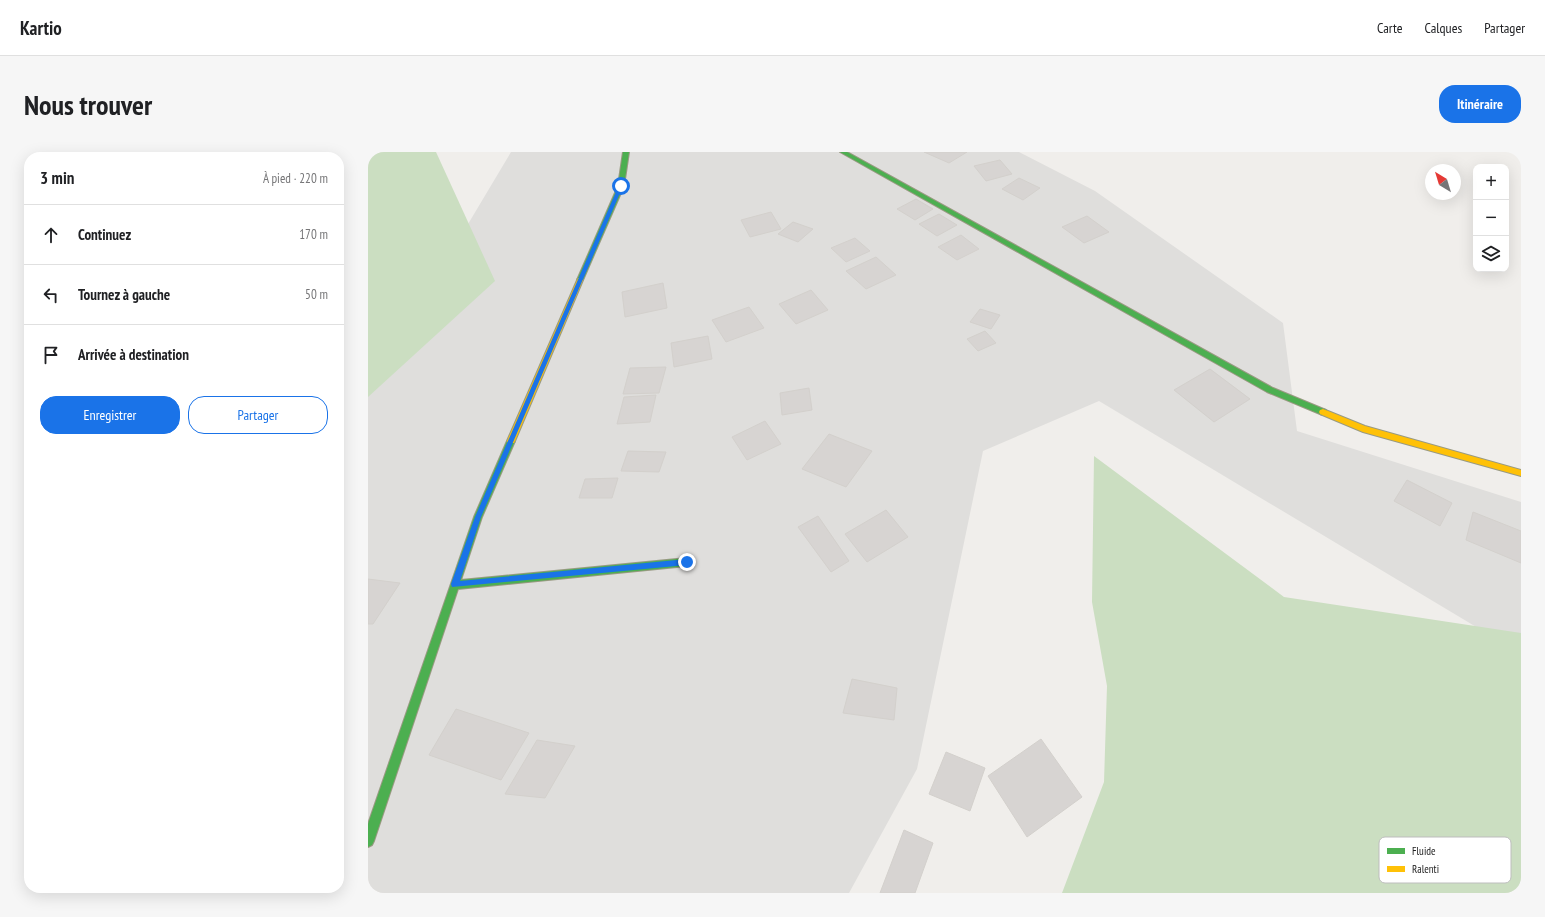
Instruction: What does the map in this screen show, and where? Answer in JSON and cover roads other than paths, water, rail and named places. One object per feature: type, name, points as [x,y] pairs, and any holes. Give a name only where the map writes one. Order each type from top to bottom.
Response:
[{"type":"street","points":[[368,841],[478,517],[621,186],[626,152]]},
{"type":"street","points":[[843,152],[1270,390],[1363,429],[1521,473]]},
{"type":"street","points":[[455,584],[687,562]]}]
